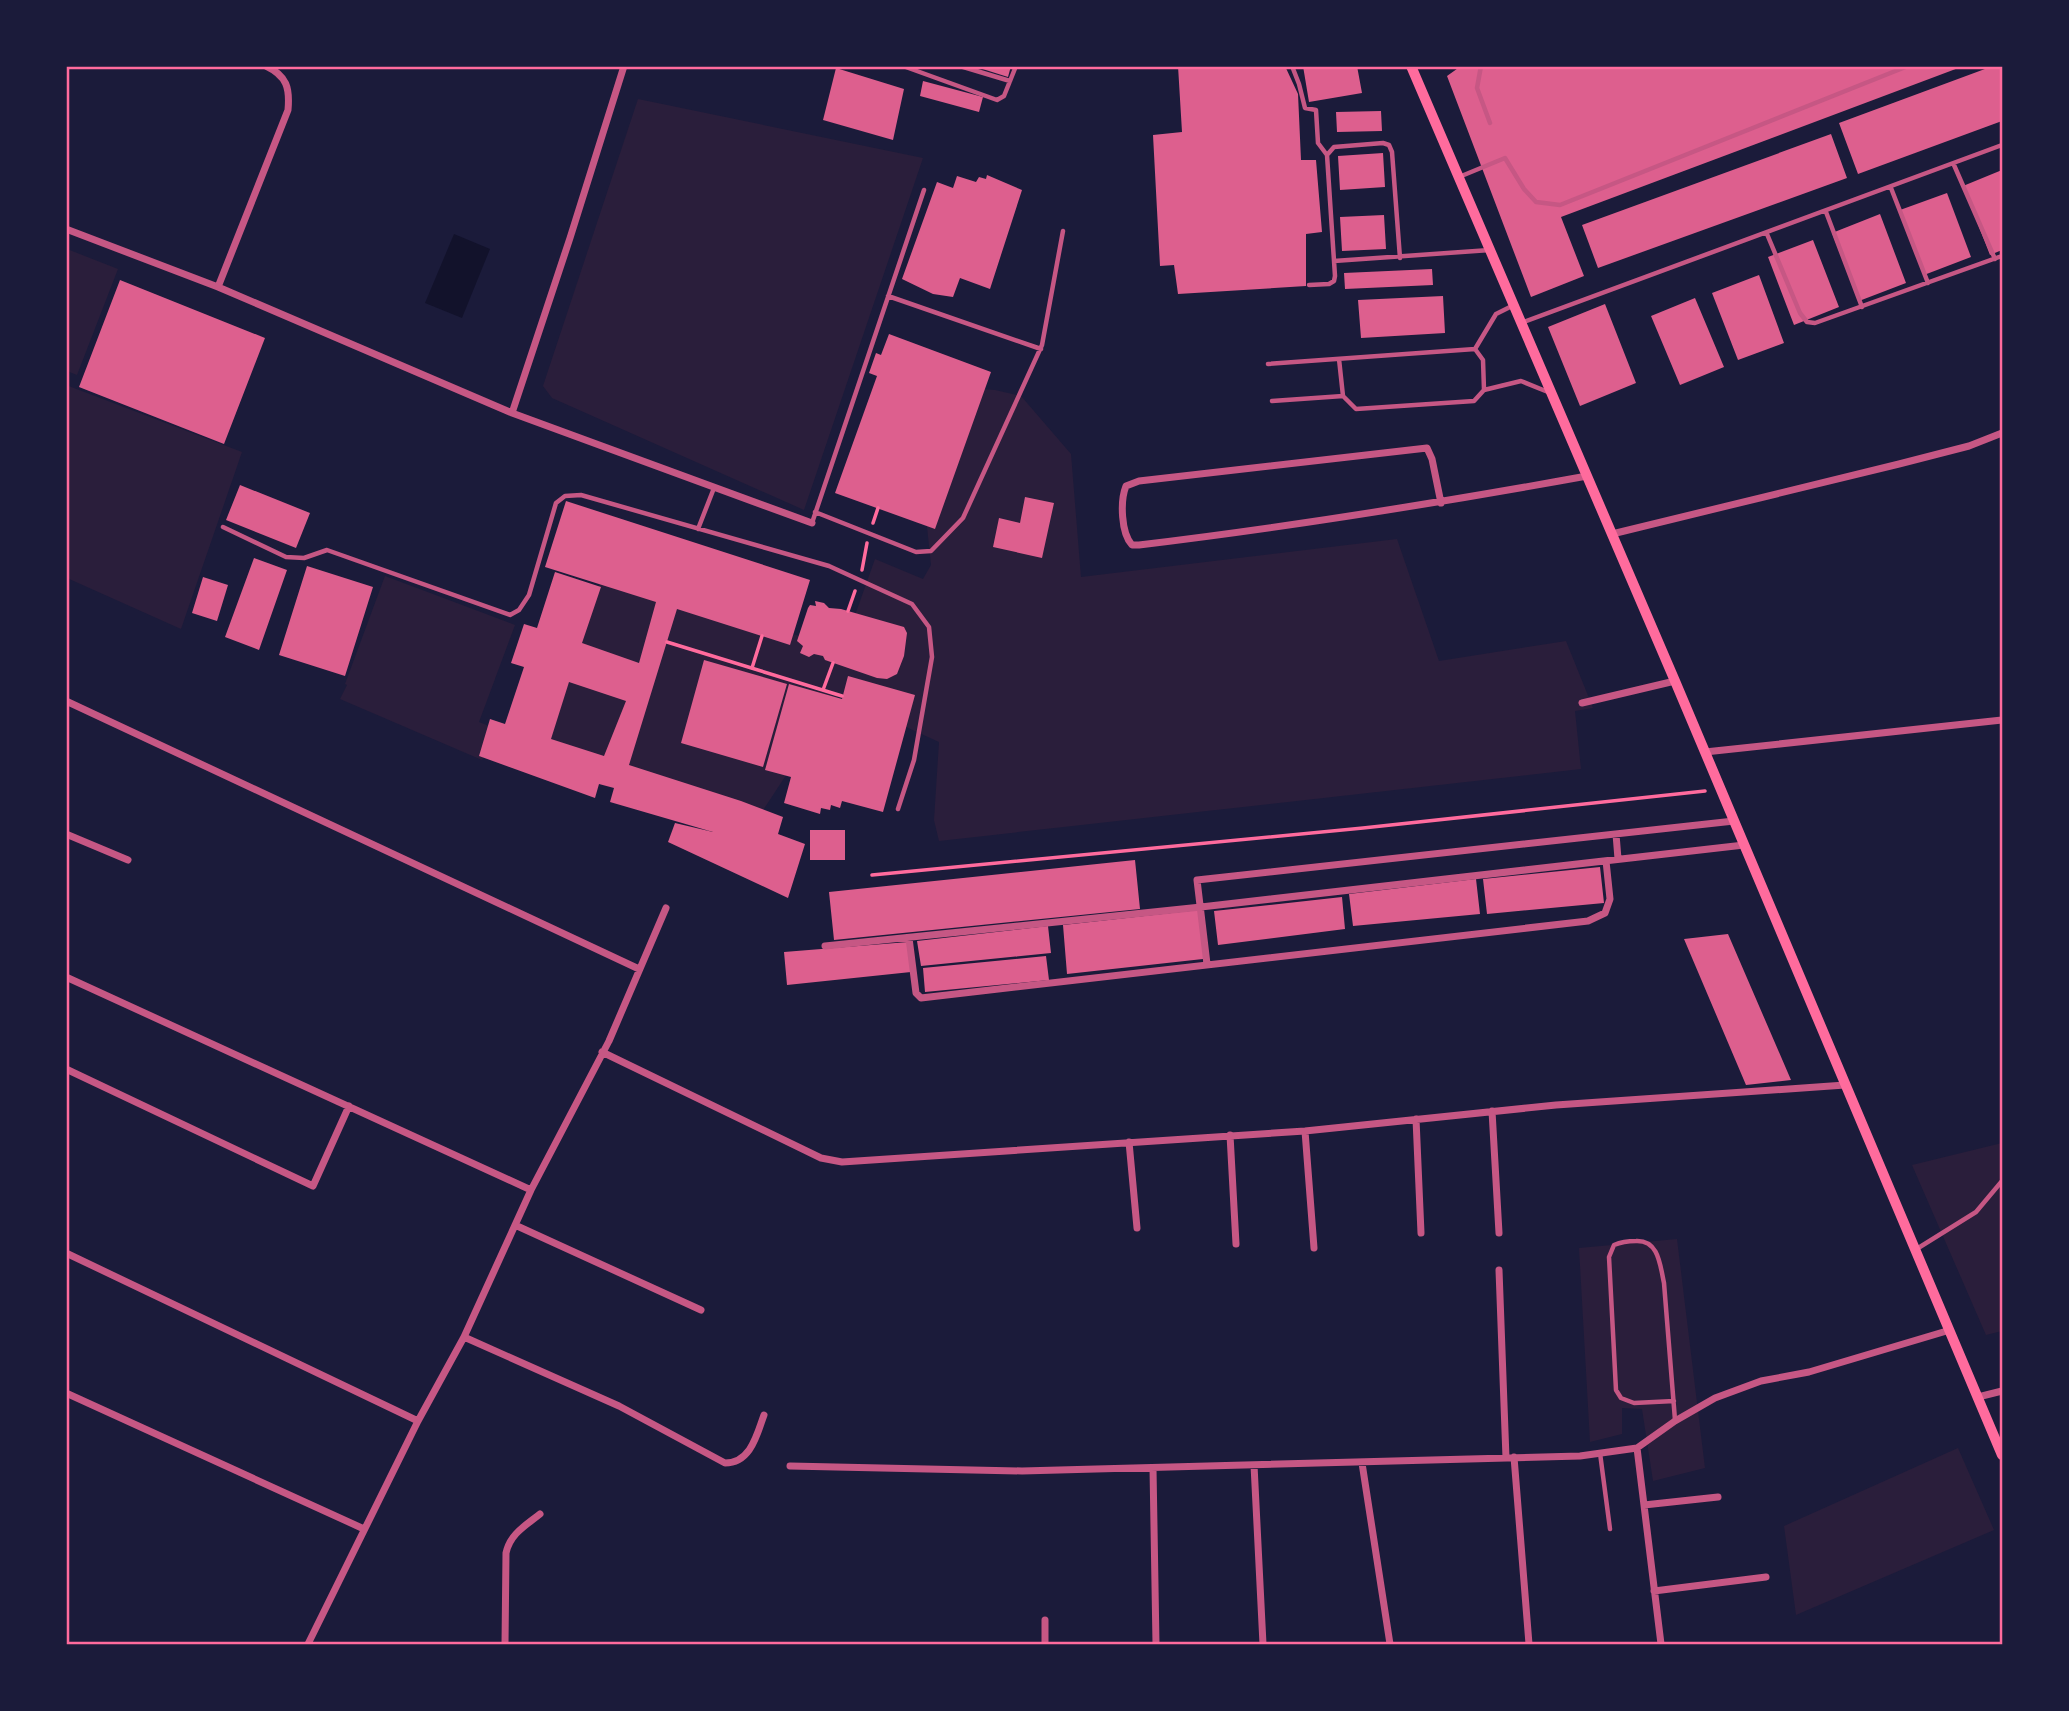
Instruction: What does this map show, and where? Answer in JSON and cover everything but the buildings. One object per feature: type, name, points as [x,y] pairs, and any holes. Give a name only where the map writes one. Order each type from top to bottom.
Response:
[{"type":"main road","points":[[1410,66],[1675,681],[2003,1455]]},
{"type":"street","points":[[218,286],[288,110],[289,93],[286,80],[266,66]]},
{"type":"street","points":[[512,413],[624,66]]},
{"type":"street","points":[[66,229],[218,286],[512,413],[812,523]]},
{"type":"street","points":[[1612,534],[1969,446],[2003,433]]},
{"type":"street","points":[[1441,503],[1432,459],[1427,449],[1139,481],[1126,486],[1122,496],[1126,535],[1132,545],[1139,545],[1290,527],[1441,503],[1587,476]]},
{"type":"street","points":[[1582,703],[1675,681]]},
{"type":"street","points":[[66,701],[639,969]]},
{"type":"street","points":[[1705,752],[2003,720]]},
{"type":"street","points":[[1207,964],[1197,880],[1734,821]]},
{"type":"street","points":[[66,834],[128,860]]},
{"type":"street","points":[[1616,834],[1618,859]]},
{"type":"street","points":[[825,946],[1201,907],[1744,845]]},
{"type":"street","points":[[909,938],[916,993],[921,998],[1588,921],[1605,913],[1610,899],[1606,860]]},
{"type":"street","points":[[308,1644],[418,1421],[464,1337],[531,1190],[602,1052],[666,908]]},
{"type":"street","points":[[66,977],[531,1190]]},
{"type":"street","points":[[602,1052],[821,1158],[842,1162],[1305,1130],[1492,1111],[1845,1085]]},
{"type":"street","points":[[66,1069],[313,1186],[349,1106]]},
{"type":"street","points":[[1492,1111],[1499,1233]]},
{"type":"street","points":[[1416,1119],[1421,1233]]},
{"type":"street","points":[[1305,1130],[1314,1248]]},
{"type":"street","points":[[1230,1135],[1236,1244]]},
{"type":"street","points":[[1129,1142],[1136,1228]]},
{"type":"street","points":[[515,1224],[701,1310]]},
{"type":"street","points":[[66,1253],[418,1421]]},
{"type":"street","points":[[1499,1270],[1510,1458],[1529,1644]]},
{"type":"street","points":[[790,1466],[1022,1471],[1362,1463],[1600,1453],[1637,1448],[1675,1421],[1715,1398],[1761,1381],[1809,1372],[1950,1330]]},
{"type":"street","points":[[464,1337],[620,1406],[725,1463],[731,1463],[747,1454],[755,1441],[764,1415]]},
{"type":"street","points":[[1978,1397],[2003,1391]]},
{"type":"street","points":[[66,1393],[364,1530]]},
{"type":"street","points":[[1637,1448],[1661,1644]]},
{"type":"street","points":[[1362,1463],[1390,1644]]},
{"type":"street","points":[[1254,1465],[1263,1644]]},
{"type":"street","points":[[1153,1468],[1156,1644]]},
{"type":"street","points":[[1644,1505],[1718,1497]]},
{"type":"street","points":[[505,1644],[506,1553],[514,1534],[540,1514]]},
{"type":"street","points":[[1654,1591],[1766,1577]]},
{"type":"street","points":[[1045,1620],[1045,1644]]},
{"type":"lane","points":[[902,66],[997,100],[1004,96],[1016,66]]},
{"type":"lane","points":[[960,66],[1010,81]]},
{"type":"lane","points":[[1292,66],[1305,108],[1316,110],[1318,143],[1327,155],[1334,281],[1329,284],[1309,285]]},
{"type":"lane","points":[[1480,66],[1477,88],[1490,122]]},
{"type":"lane","points":[[1459,177],[1505,158],[1524,189],[1536,202],[1560,205],[1908,66]]},
{"type":"lane","points":[[1327,155],[1334,147],[1382,143],[1389,145],[1392,152],[1400,258]]},
{"type":"lane","points":[[1521,323],[2003,145]]},
{"type":"lane","points":[[1954,165],[1995,259]]},
{"type":"lane","points":[[1891,188],[1928,283]]},
{"type":"lane","points":[[812,523],[923,190]]},
{"type":"lane","points":[[1826,212],[1863,307]]},
{"type":"lane","points":[[815,512],[916,552],[931,551],[963,518],[1041,349],[1063,231]]},
{"type":"lane","points":[[1767,234],[1800,313],[1807,322],[1815,323],[2003,256]]},
{"type":"lane","points":[[1334,261],[1490,250]]},
{"type":"lane","points":[[888,296],[1041,349]]},
{"type":"lane","points":[[1475,349],[1496,314],[1514,305]]},
{"type":"lane","points":[[1268,364],[1475,349]]},
{"type":"lane","points":[[1475,349],[1483,360],[1484,390]]},
{"type":"lane","points":[[1339,359],[1343,396],[1356,409],[1474,401],[1484,390],[1521,381],[1552,394]]},
{"type":"lane","points":[[1272,401],[1343,396]]},
{"type":"lane","points":[[698,528],[714,488]]},
{"type":"lane","points":[[223,527],[286,557],[304,558],[327,550],[510,615],[519,610],[529,595],[556,503],[565,496],[581,495],[828,566],[912,604],[929,627],[932,657],[914,760],[898,809]]},
{"type":"lane","points":[[1915,1250],[1976,1212],[2003,1181]]},
{"type":"lane","points":[[1674,1401],[1634,1403],[1621,1398],[1616,1390],[1609,1257],[1614,1245],[1621,1242],[1644,1241],[1654,1248],[1660,1261],[1664,1283],[1674,1401],[1675,1421]]},
{"type":"lane","points":[[1600,1453],[1610,1529]]},
{"type":"path","points":[[871,530],[878,508]]},
{"type":"path","points":[[848,611],[862,570],[867,541]]},
{"type":"path","points":[[752,668],[762,636]]},
{"type":"path","points":[[667,642],[842,696]]},
{"type":"path","points":[[823,690],[833,663]]},
{"type":"path","points":[[872,875],[1720,790]]},
{"type":"shaded area","points":[[638,99],[923,158],[804,510],[552,398],[543,386]]},
{"type":"shaded area","points":[[454,234],[490,249],[462,318],[425,303]]},
{"type":"shaded area","points":[[67,249],[118,269],[77,375],[67,371]]},
{"type":"shaded area","points":[[66,385],[242,452],[181,629],[67,578]]},
{"type":"shaded area","points":[[970,388],[1021,396],[1071,454],[1081,577],[1397,539],[1439,661],[1566,641],[1593,708],[1575,711],[1581,769],[939,841],[934,820],[939,742],[838,696],[756,821],[547,750],[602,577],[843,649],[875,559],[923,579],[931,565],[926,517]]},
{"type":"shaded area","points":[[385,576],[515,625],[479,722],[497,729],[482,760],[340,699]]},
{"type":"shaded area","points":[[2002,1143],[2002,1331],[1986,1335],[1912,1165]]},
{"type":"shaded area","points":[[1677,1239],[1705,1468],[1653,1481],[1642,1409],[1622,1408],[1622,1434],[1590,1442],[1579,1248]]},
{"type":"shaded area","points":[[1958,1448],[1994,1530],[1796,1615],[1784,1526]]}]
